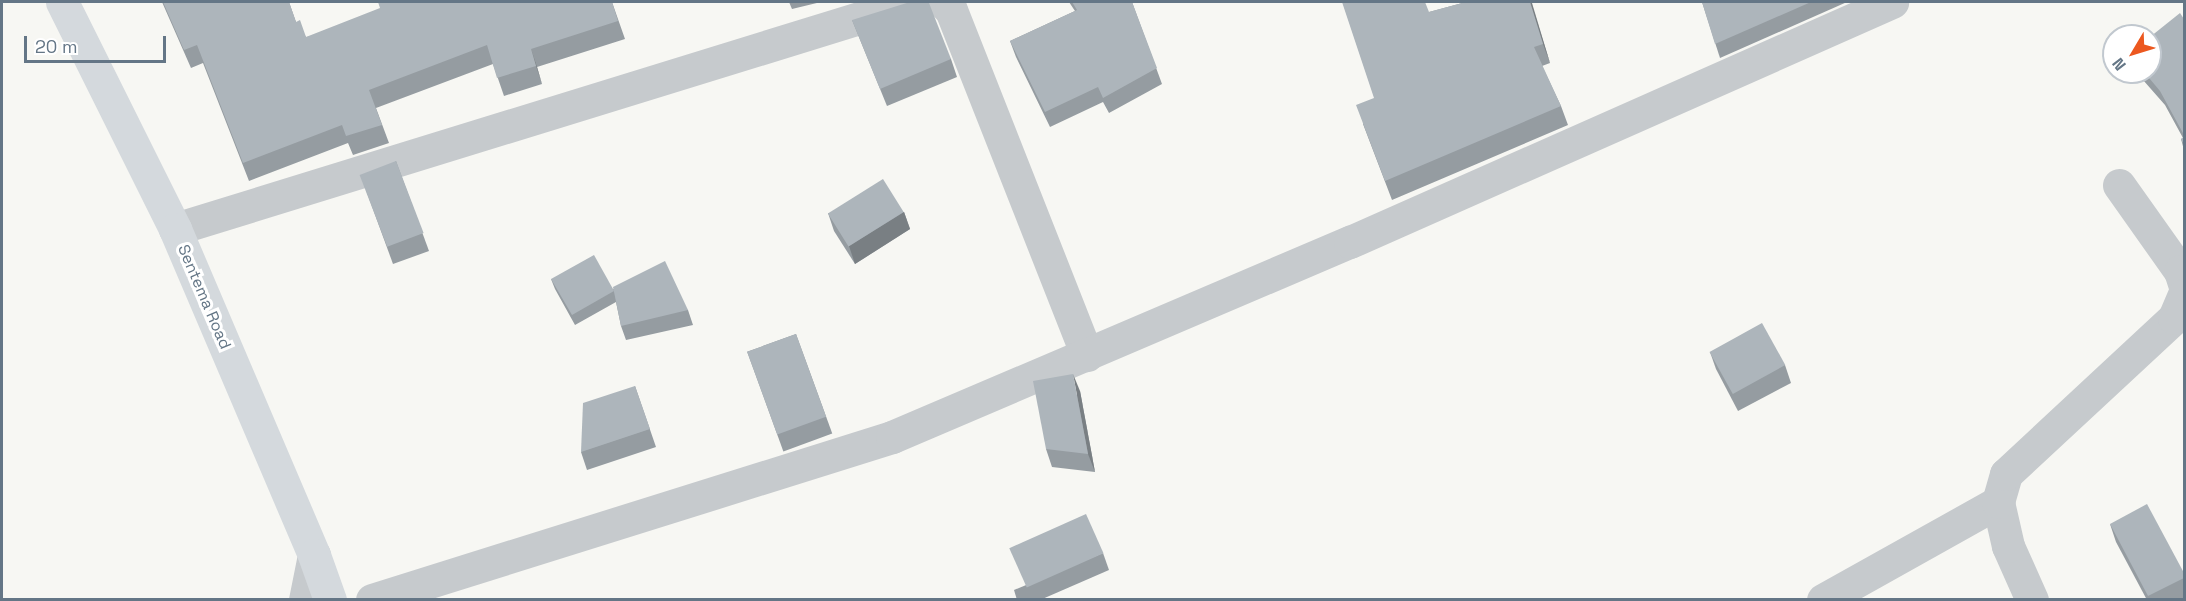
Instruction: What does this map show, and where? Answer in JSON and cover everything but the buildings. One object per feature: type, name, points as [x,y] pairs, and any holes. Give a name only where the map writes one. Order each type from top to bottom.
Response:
[{"type":"main road","name":"Sentema Road","points":[[62,2],[175,229],[314,555],[330,600]]},
{"type":"street","points":[[175,229],[911,2]]},
{"type":"street","points":[[943,2],[951,10],[1087,355]]},
{"type":"street","points":[[372,600],[892,437],[1350,242],[1892,2]]},
{"type":"street","points":[[2119,185],[2180,271],[2184,283]]},
{"type":"street","points":[[2032,600],[2008,546],[1998,502],[2006,474],[2174,318],[2184,295]]},
{"type":"street","points":[[1823,600],[1998,502]]},
{"type":"street","points":[[305,600],[314,555]]}]
